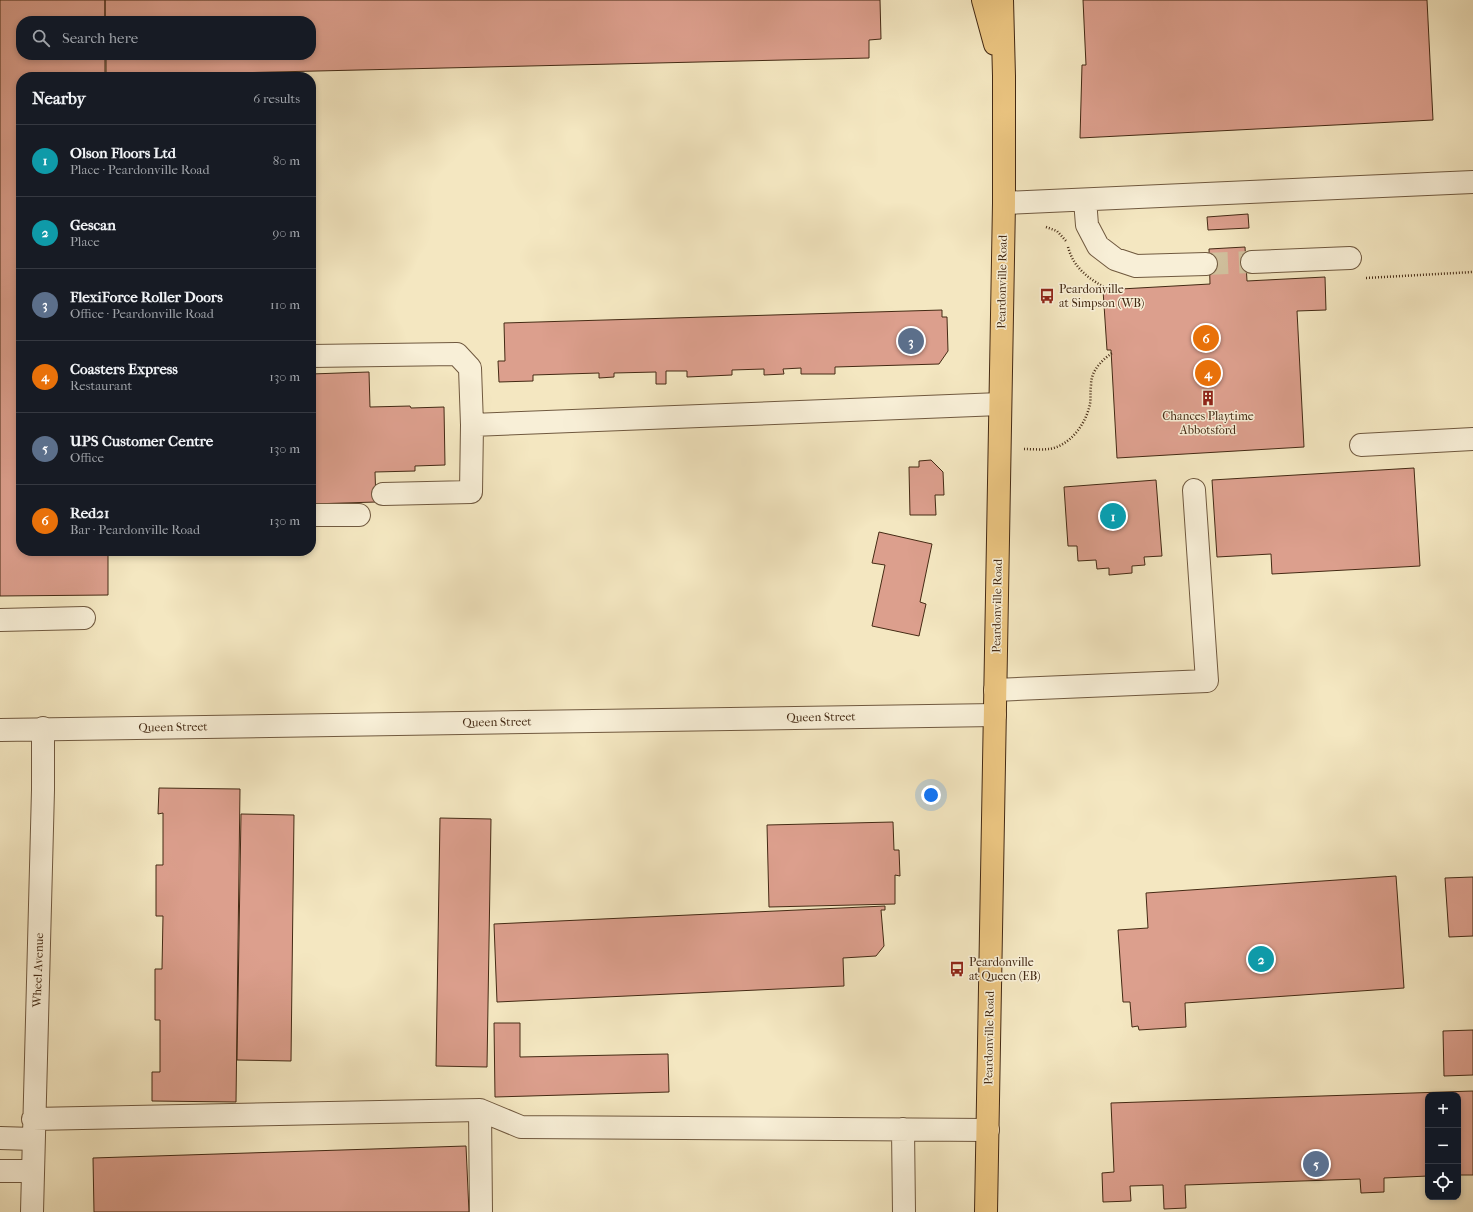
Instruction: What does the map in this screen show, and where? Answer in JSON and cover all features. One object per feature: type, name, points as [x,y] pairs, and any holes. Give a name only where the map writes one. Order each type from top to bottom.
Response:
[{"type":"main road","points":[[983,0],[1004,76]]},
{"type":"main road","name":"Peardonville Road","points":[[986,1212],[1004,203],[1004,76],[1002,0]]},
{"type":"street","points":[[1004,203],[1473,182]]},
{"type":"street","points":[[1085,200],[1087,225],[1098,246],[1115,259],[1136,266],[1206,264]]},
{"type":"street","points":[[1252,262],[1350,258]]},
{"type":"street","points":[[316,356],[457,354],[470,368],[472,425],[471,492],[383,494]]},
{"type":"street","points":[[472,425],[1000,404]]},
{"type":"street","points":[[1361,446],[1473,439]]},
{"type":"street","points":[[995,690],[1207,681],[1194,490]]},
{"type":"street","points":[[316,515],[359,515]]},
{"type":"street","points":[[0,620],[84,618]]},
{"type":"street","name":"Queen Street","points":[[0,730],[42,728],[995,715]]},
{"type":"street","name":"Wheel Avenue","points":[[32,1212],[43,790],[42,728]]},
{"type":"street","points":[[0,1138],[33,1129],[480,1110],[521,1127],[988,1130]]},
{"type":"street","points":[[480,1110],[481,1212]]},
{"type":"street","points":[[903,1129],[904,1212]]},
{"type":"street","points":[[0,1171],[32,1171]]},
{"type":"path","points":[[1042,226],[1057,231],[1067,243],[1071,258],[1081,271],[1093,282],[1110,290]]},
{"type":"path","points":[[1358,278],[1473,272]]},
{"type":"path","points":[[1000,450],[1049,449],[1062,445],[1072,437],[1087,415],[1094,372],[1101,361],[1112,353]]},
{"type":"building","points":[[0,0],[105,0],[105,16],[16,16],[16,60],[105,60],[105,72],[16,72],[16,556],[108,556],[108,595],[0,596]]},
{"type":"building","points":[[105,0],[880,0],[881,39],[869,40],[869,58],[274,72],[106,72],[106,60],[316,60],[316,16],[105,16]]},
{"type":"building","points":[[1083,0],[1427,0],[1433,120],[1080,138],[1082,65],[1086,65]]},
{"type":"building","points":[[1248,214],[1249,228],[1208,230],[1207,217]]},
{"type":"building","name":"Chances Playtime Abbotsford","points":[[1245,247],[1247,281],[1325,277],[1326,310],[1297,311],[1304,447],[1117,458],[1111,350],[1107,350],[1103,290],[1210,284],[1209,249]]},
{"type":"building","points":[[942,310],[942,317],[947,317],[948,351],[939,364],[835,367],[835,374],[801,374],[801,368],[783,369],[784,374],[764,375],[764,369],[732,370],[732,375],[687,377],[687,371],[666,371],[666,384],[656,384],[656,372],[614,373],[614,377],[599,378],[599,373],[533,375],[533,381],[499,382],[498,361],[505,361],[504,323]]},
{"type":"building","points":[[369,372],[370,407],[444,407],[445,465],[415,466],[415,471],[375,472],[376,502],[316,504],[316,374]]},
{"type":"building","points":[[931,460],[943,472],[944,495],[935,495],[936,515],[910,515],[909,467],[919,467],[919,461]]},
{"type":"building","points":[[1414,468],[1420,566],[1272,574],[1271,554],[1217,557],[1212,480]]},
{"type":"building","points":[[1156,480],[1162,556],[1144,557],[1145,565],[1132,566],[1132,573],[1109,575],[1109,568],[1097,569],[1096,560],[1078,561],[1077,546],[1068,546],[1064,487]]},
{"type":"building","points":[[879,532],[932,544],[920,602],[926,604],[919,636],[872,626],[885,565],[872,563]]},
{"type":"building","points":[[159,788],[240,789],[236,1102],[152,1101],[152,1072],[160,1072],[160,1020],[155,1020],[155,969],[162,969],[163,916],[156,916],[156,865],[163,865],[163,813],[158,814]]},
{"type":"building","points":[[241,814],[294,815],[291,1061],[237,1060]]},
{"type":"building","points":[[440,818],[491,819],[487,1067],[436,1066]]},
{"type":"building","points":[[893,822],[894,850],[899,850],[900,876],[895,875],[895,904],[769,907],[767,825]]},
{"type":"building","points":[[1396,876],[1404,988],[1185,1003],[1186,1027],[1139,1030],[1138,1026],[1132,1027],[1130,1002],[1123,1002],[1118,930],[1148,928],[1146,893]]},
{"type":"building","points":[[1473,877],[1473,936],[1449,937],[1445,878]]},
{"type":"building","points":[[885,906],[885,910],[881,910],[884,946],[876,956],[843,958],[844,986],[497,1002],[494,924]]},
{"type":"building","points":[[494,1023],[520,1023],[520,1057],[668,1054],[669,1092],[495,1097]]},
{"type":"building","points":[[1473,1030],[1473,1075],[1444,1076],[1443,1031]]},
{"type":"building","points":[[1473,1091],[1473,1175],[1461,1175],[1461,1092],[1443,1092]]},
{"type":"building","points":[[1425,1093],[1425,1176],[1384,1178],[1384,1192],[1361,1193],[1360,1179],[1185,1185],[1186,1208],[1164,1209],[1163,1185],[1130,1186],[1131,1201],[1103,1202],[1102,1173],[1114,1172],[1111,1103]]},
{"type":"building","points":[[466,1146],[469,1212],[94,1212],[93,1158]]},
{"type":"tunnel","points":[[1206,264],[1252,262]]},
{"type":"place","name":"Peardonville at Simpson (WB)","points":[[1047,296]]},
{"type":"place","name":"Red21","points":[[1206,338]]},
{"type":"place","name":"FlexiForce Roller Doors","points":[[911,341]]},
{"type":"place","name":"Coasters Express","points":[[1208,373]]},
{"type":"place","name":"Chances Playtime Abbotsford","points":[[1208,398]]},
{"type":"place","name":"Olson Floors Ltd","points":[[1113,516]]},
{"type":"place","name":"Gescan","points":[[1261,959]]},
{"type":"place","name":"Peardonville at Queen (EB)","points":[[957,969]]},
{"type":"place","name":"UPS Customer Centre","points":[[1316,1164]]}]
